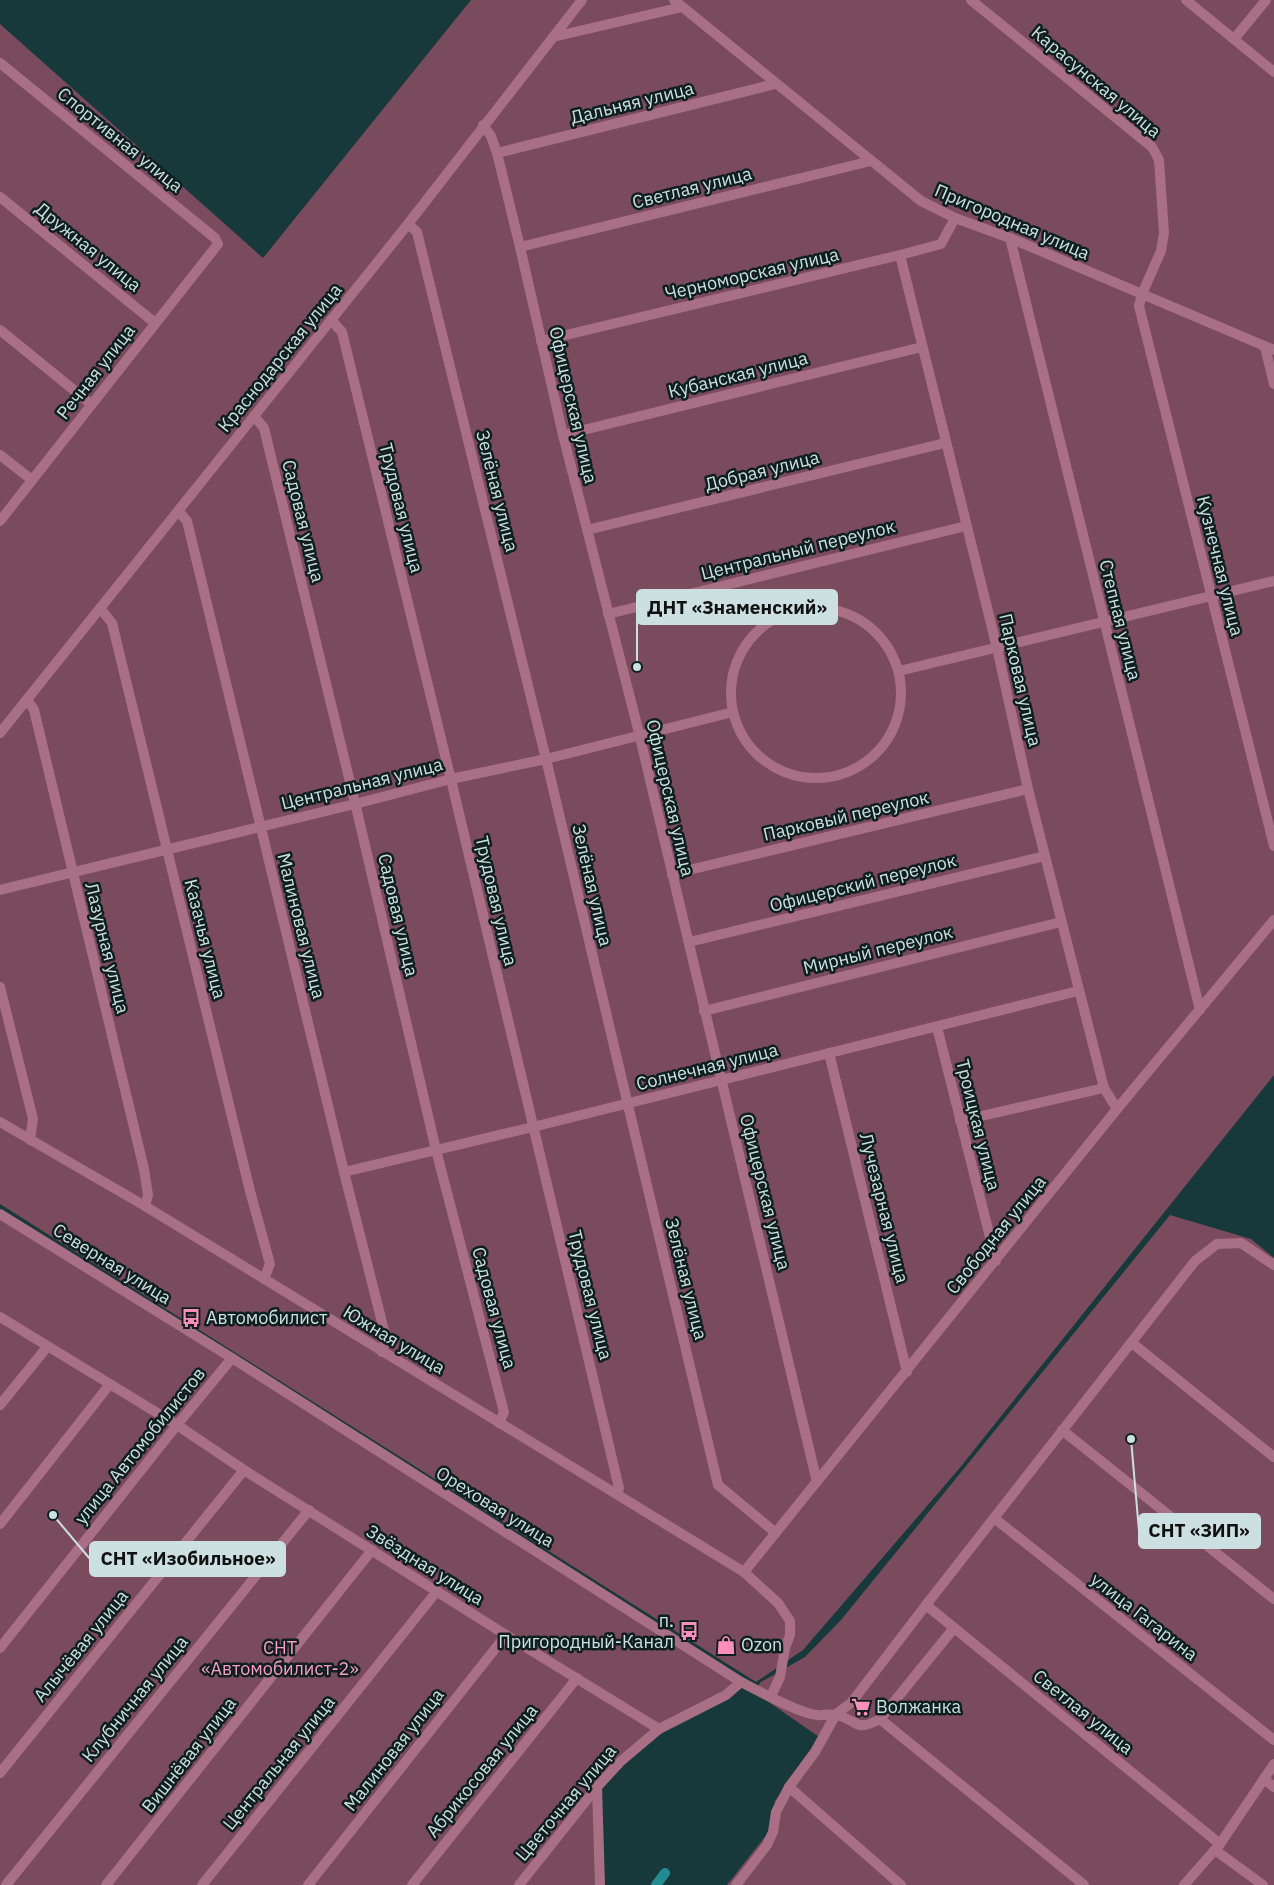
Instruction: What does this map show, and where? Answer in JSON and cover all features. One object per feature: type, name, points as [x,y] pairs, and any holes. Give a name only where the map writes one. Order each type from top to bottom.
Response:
[{"type":"street","name":"Краснодарская улица","points":[[0,733],[408,224],[483,125],[582,0]]},
{"type":"street","name":"Карасунская улица","points":[[971,0],[1152,147],[1159,160],[1164,233],[1161,251],[1142,294]]},
{"type":"street","points":[[1186,0],[1274,72]]},
{"type":"street","points":[[1234,39],[1266,0]]},
{"type":"street","points":[[553,37],[678,3]]},
{"type":"street","name":"Пригородная улица","points":[[678,3],[775,84],[921,201],[954,218],[1010,238],[1270,348]]},
{"type":"street","name":"Спортивная улица","points":[[0,63],[215,238],[218,244]]},
{"type":"street","name":"Дальняя улица","points":[[497,153],[775,84]]},
{"type":"street","name":"Офицерская улица","points":[[483,125],[491,136],[497,153],[562,435],[639,734],[818,1482]]},
{"type":"street","name":"Светлая улица","points":[[520,247],[871,161]]},
{"type":"street","name":"Дружная улица","points":[[0,197],[155,323]]},
{"type":"street","name":"Черноморская улица","points":[[541,341],[941,244],[954,218]]},
{"type":"street","name":"Зелёная улица","points":[[408,224],[417,232],[546,759],[718,1485],[776,1533]]},
{"type":"street","name":"Степная улица","points":[[1010,238],[1200,1010]]},
{"type":"street","name":"Речная улица","points":[[0,521],[218,244]]},
{"type":"street","name":"Парковая улица","points":[[900,255],[997,648],[1028,789],[1078,991],[1104,1088],[1117,1110]]},
{"type":"street","name":"Кузнечная улица","points":[[1142,294],[1139,306],[1274,846]]},
{"type":"street","name":"Трудовая улица","points":[[331,320],[342,332],[619,1488],[616,1494]]},
{"type":"street","points":[[0,330],[91,404]]},
{"type":"street","name":"Кубанская улица","points":[[562,435],[922,347]]},
{"type":"street","points":[[1270,348],[1274,384]]},
{"type":"street","name":"Садовая улица","points":[[254,416],[264,428],[436,1150],[504,1412],[499,1423]]},
{"type":"street","name":"Добрая улица","points":[[587,530],[945,443]]},
{"type":"street","points":[[0,454],[32,480]]},
{"type":"street","name":"Малиновая улица","points":[[178,511],[187,521],[344,1172],[386,1338],[382,1352]]},
{"type":"street","name":"Центральный переулок","points":[[608,614],[966,526]]},
{"type":"street","points":[[898,671],[1274,581]]},
{"type":"street","name":"Казачья улица","points":[[100,608],[112,623],[250,1191],[270,1264],[264,1280]]},
{"type":"street","points":[[808,608],[836,610],[861,620],[882,638],[896,662],[901,704],[894,728],[880,750],[861,766],[837,776],[804,777],[787,773],[765,761],[747,743],[735,721],[733,712],[731,704],[732,676],[742,650],[759,629],[782,614],[808,608]]},
{"type":"street","name":"Лазурная улица","points":[[27,699],[34,710],[144,1169],[148,1195],[145,1206]]},
{"type":"street","name":"Центральная улица","points":[[0,890],[355,804],[450,779],[546,759],[639,734],[733,712]]},
{"type":"street","name":"Парковый переулок","points":[[672,874],[1028,789]]},
{"type":"street","name":"Офицерский переулок","points":[[688,942],[1046,856]]},
{"type":"street","name":"Свободная улица","points":[[744,1572],[1117,1110],[1274,920]]},
{"type":"street","name":"Мирный переулок","points":[[704,1010],[1061,922]]},
{"type":"street","points":[[0,987],[33,1118],[30,1140]]},
{"type":"street","name":"Солнечная улица","points":[[344,1172],[627,1104],[1078,991]]},
{"type":"street","name":"Троицкая улица","points":[[937,1026],[996,1261]]},
{"type":"street","name":"Лучезарная улица","points":[[829,1053],[907,1372]]},
{"type":"street","points":[[960,1121],[1104,1088]]},
{"type":"street","name":"Южная улица","points":[[0,1122],[145,1206],[744,1572],[778,1603],[790,1621],[790,1635],[785,1648],[780,1677],[771,1696]]},
{"type":"street","name":"Северная улица","points":[[0,1214],[232,1358]]},
{"type":"street","points":[[736,1885],[767,1845],[773,1832],[776,1812],[789,1787],[815,1752],[836,1714],[851,1703],[1195,1261],[1217,1244],[1241,1243],[1274,1266]]},
{"type":"street","points":[[0,1317],[177,1425]]},
{"type":"street","points":[[1132,1343],[1274,1457]]},
{"type":"street","points":[[0,1405],[47,1347]]},
{"type":"street","name":"улица Автомобилистов","points":[[0,1648],[232,1358]]},
{"type":"street","name":"Ореховая улица","points":[[232,1358],[741,1682],[816,1715],[836,1714]]},
{"type":"street","points":[[0,1524],[110,1384]]},
{"type":"street","name":"Звёздная улица","points":[[177,1425],[244,1470],[659,1729]]},
{"type":"street","points":[[1062,1430],[1274,1599]]},
{"type":"street","name":"Алычёвая улица","points":[[0,1773],[244,1470]]},
{"type":"street","name":"Клубничная улица","points":[[6,1885],[309,1510]]},
{"type":"street","name":"улица Гагарина","points":[[994,1518],[1274,1740]]},
{"type":"street","name":"Вишнёвая улица","points":[[106,1885],[372,1550]]},
{"type":"street","name":"Центральная улица","points":[[202,1885],[437,1591]]},
{"type":"street","name":"Светлая улица","points":[[926,1605],[1263,1885]]},
{"type":"street","points":[[836,1714],[859,1726],[870,1724],[880,1719],[954,1628]]},
{"type":"street","name":"Малиновая улица","points":[[308,1885],[506,1635]]},
{"type":"street","name":"Абрикосовая улица","points":[[412,1885],[577,1678]]},
{"type":"street","name":"Цветочная улица","points":[[518,1885],[597,1786],[620,1762],[659,1729],[726,1695],[741,1682]]},
{"type":"street","points":[[880,1719],[1084,1885]]},
{"type":"street","points":[[1184,1885],[1217,1847],[1274,1764]]},
{"type":"street","points":[[1264,1779],[1274,1787]]},
{"type":"street","points":[[597,1786],[600,1885]]},
{"type":"street","points":[[789,1787],[901,1885]]},
{"type":"green space","points":[[471,0],[1274,0],[1274,1075],[958,1470],[803,1650],[756,1682],[0,1204],[0,24],[263,258]]},
{"type":"green space","name":"СНТ «Автомобилист-2»","points":[[0,1214],[741,1682],[659,1729],[597,1786],[600,1885],[0,1885]]},
{"type":"green space","points":[[1170,1215],[1251,1239],[1274,1258],[1274,1885],[727,1885],[768,1833],[775,1801],[819,1737],[753,1691],[761,1682],[805,1657],[841,1620]]},
{"type":"waterway","points":[[656,1885],[665,1873]]},
{"type":"place","name":"ДНТ «Знаменский»","points":[[637,667]]},
{"type":"place","name":"Автомобилист","points":[[191,1318]]},
{"type":"place","name":"СНТ «ЗИП»","points":[[1131,1439]]},
{"type":"place","name":"СНТ «Изобильное»","points":[[53,1515]]},
{"type":"place","name":"п. Пригородный-Канал","points":[[689,1631]]},
{"type":"place","name":"Ozon","points":[[726,1645]]},
{"type":"place","name":"Волжанка","points":[[861,1707]]}]
